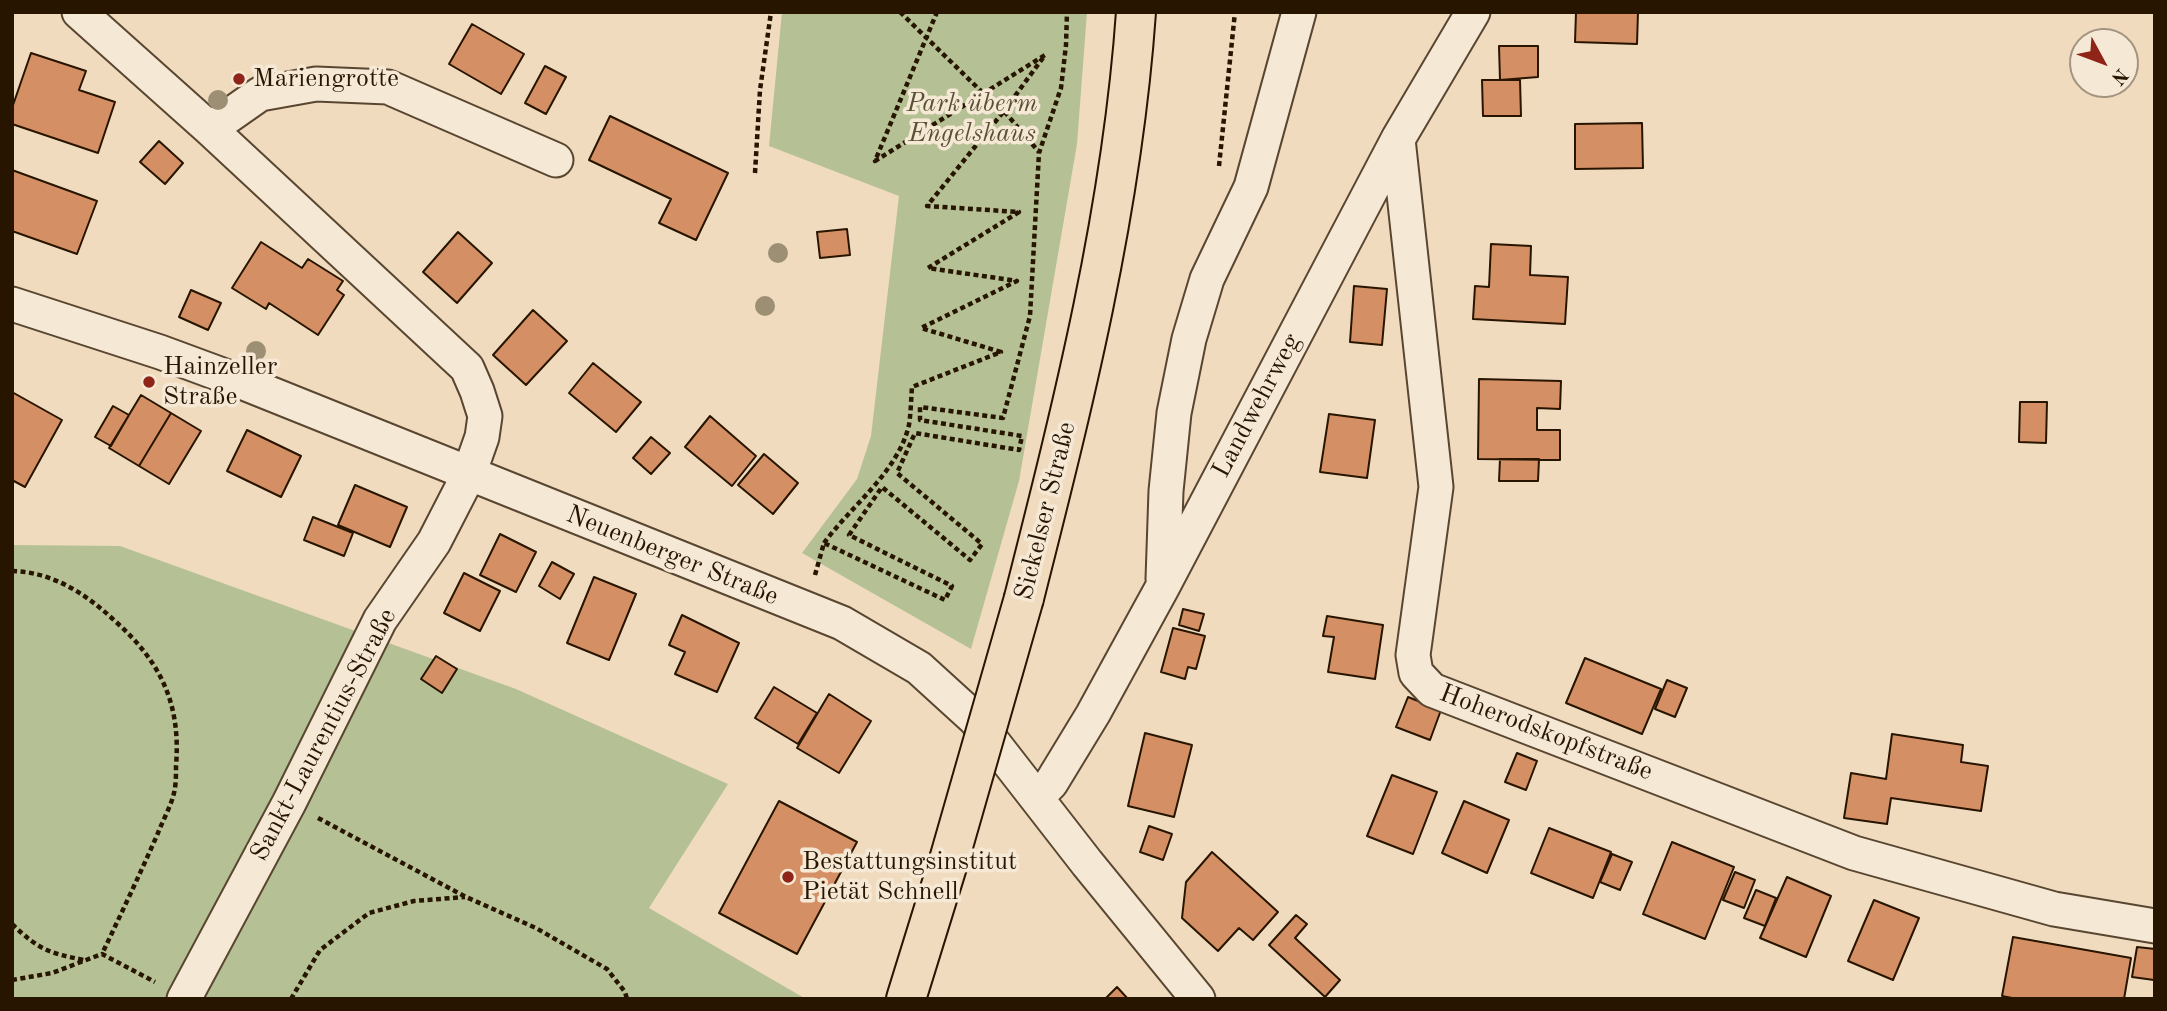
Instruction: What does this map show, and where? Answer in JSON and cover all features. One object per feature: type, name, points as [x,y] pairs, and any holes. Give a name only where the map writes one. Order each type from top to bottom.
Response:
[{"type":"main road","name":"Sickelser Straße","points":[[906,999],[1024,598],[1086,348],[1121,156],[1136,12]]},
{"type":"street","points":[[79,12],[210,129],[467,368],[485,416],[482,436],[469,474]]},
{"type":"street","points":[[1163,588],[1174,413],[1189,339],[1207,279],[1251,187],[1299,12]]},
{"type":"street","name":"Landwehrweg","points":[[1037,797],[1051,783],[1082,734],[1163,588],[1398,139],[1473,12]]},
{"type":"street","points":[[210,129],[260,94],[316,84],[388,87],[556,160]]},
{"type":"street","name":"Hoherodskopfstraße","points":[[1398,139],[1436,487],[1412,655],[1416,673],[1432,690],[1854,853],[2054,909],[2155,926]]},
{"type":"street","name":"Neuenberger Straße","points":[[12,304],[160,352],[244,383],[842,623],[919,668],[975,719],[1087,863],[1198,999]]},
{"type":"street","name":"Sankt-Laurentius-Straße","points":[[172,992],[289,803],[380,620],[434,542],[469,474]]},
{"type":"path","points":[[755,173],[760,90],[771,12]]},
{"type":"path","points":[[900,12],[1004,111],[1039,153]]},
{"type":"path","points":[[803,609],[824,543],[842,518],[883,477],[904,439],[912,387],[1001,352],[921,328],[1017,281],[928,268],[1018,212],[927,206],[1004,111],[1045,55],[875,161],[937,12]]},
{"type":"path","points":[[911,407],[1003,418],[1030,316],[1039,153],[1061,88],[1067,12]]},
{"type":"path","points":[[1219,167],[1235,12]]},
{"type":"path","points":[[824,543],[946,600],[952,586],[849,535],[882,487],[970,560],[982,544],[897,473],[915,433],[1019,450],[1022,436],[919,420],[920,407]]},
{"type":"path","points":[[12,570],[32,571],[63,583],[91,599],[134,638],[154,661],[168,690],[178,740],[174,793],[102,954],[52,973],[12,980]]},
{"type":"path","points":[[289,803],[466,897],[536,928],[607,969],[625,992],[627,999]]},
{"type":"path","points":[[291,999],[320,950],[369,913],[414,901],[466,897]]},
{"type":"path","points":[[12,924],[32,943],[53,954],[85,960]]},
{"type":"path","points":[[102,954],[172,992]]},
{"type":"green space","name":"Park überm Engelshaus","points":[[782,12],[1087,12],[1077,144],[1019,481],[971,649],[802,553],[857,479],[871,436],[899,196],[769,146]]},
{"type":"green space","points":[[12,545],[120,546],[516,689],[728,784],[649,908],[806,999],[12,999]]},
{"type":"building","points":[[1576,12],[1638,12],[1637,44],[1575,42]]},
{"type":"building","points":[[472,24],[524,54],[501,94],[449,64]]},
{"type":"building","points":[[1499,46],[1538,46],[1538,77],[1500,80]]},
{"type":"building","points":[[31,53],[86,71],[79,90],[115,102],[98,153],[12,124],[12,108]]},
{"type":"building","points":[[545,66],[566,77],[546,114],[525,103]]},
{"type":"building","points":[[1482,80],[1520,80],[1521,116],[1483,116]]},
{"type":"building","points":[[610,116],[728,173],[696,240],[659,223],[671,199],[589,160]]},
{"type":"building","points":[[1642,123],[1643,168],[1575,169],[1575,124]]},
{"type":"building","points":[[159,141],[183,163],[165,184],[140,162]]},
{"type":"building","points":[[12,170],[97,201],[77,254],[12,231]]},
{"type":"building","points":[[847,229],[850,255],[820,258],[817,232]]},
{"type":"building","points":[[458,232],[492,263],[457,303],[423,272]]},
{"type":"building","points":[[261,242],[302,268],[308,259],[343,281],[337,290],[344,295],[318,335],[269,303],[266,309],[232,288]]},
{"type":"building","points":[[1491,244],[1531,246],[1530,275],[1568,277],[1565,324],[1473,319],[1475,286],[1489,287]]},
{"type":"building","points":[[1354,286],[1387,289],[1382,345],[1350,342]]},
{"type":"building","points":[[191,290],[221,303],[208,330],[179,317]]},
{"type":"building","points":[[533,310],[567,341],[526,385],[493,355]]},
{"type":"building","points":[[593,363],[641,402],[616,432],[569,393]]},
{"type":"building","points":[[1479,379],[1561,381],[1560,409],[1537,408],[1537,430],[1560,430],[1560,460],[1478,459]]},
{"type":"building","points":[[12,392],[62,420],[25,487],[12,480]]},
{"type":"building","points":[[141,395],[171,413],[139,466],[109,448]]},
{"type":"building","points":[[2020,402],[2047,402],[2046,443],[2019,442]]},
{"type":"building","points":[[113,406],[129,415],[111,446],[95,437]]},
{"type":"building","points":[[171,413],[201,431],[169,484],[139,466]]},
{"type":"building","points":[[1329,414],[1375,420],[1367,478],[1320,472]]},
{"type":"building","points":[[710,416],[756,456],[732,486],[685,447]]},
{"type":"building","points":[[247,430],[301,456],[281,497],[227,471]]},
{"type":"building","points":[[651,437],[670,453],[651,474],[633,458]]},
{"type":"building","points":[[764,454],[798,483],[773,514],[738,485]]},
{"type":"building","points":[[1500,459],[1539,459],[1538,481],[1499,481]]},
{"type":"building","points":[[355,485],[407,507],[390,547],[338,525]]},
{"type":"building","points":[[313,517],[353,533],[344,556],[304,540]]},
{"type":"building","points":[[500,534],[536,552],[516,592],[480,575]]},
{"type":"building","points":[[552,562],[574,574],[560,599],[539,586]]},
{"type":"building","points":[[464,573],[500,591],[480,631],[444,613]]},
{"type":"building","points":[[594,577],[636,594],[609,660],[567,643]]},
{"type":"building","points":[[1183,609],[1204,614],[1199,631],[1179,625]]},
{"type":"building","points":[[682,615],[739,643],[717,692],[675,674],[685,652],[669,645]]},
{"type":"building","points":[[1327,616],[1383,625],[1375,679],[1328,672],[1334,637],[1323,636]]},
{"type":"building","points":[[1173,628],[1205,636],[1196,669],[1188,667],[1185,679],[1161,672]]},
{"type":"building","points":[[436,656],[457,669],[442,693],[421,679]]},
{"type":"building","points":[[1585,658],[1661,689],[1642,734],[1566,703]]},
{"type":"building","points":[[1667,680],[1687,688],[1675,717],[1655,709]]},
{"type":"building","points":[[774,687],[817,713],[798,744],[755,718]]},
{"type":"building","points":[[829,694],[871,721],[839,773],[797,748]]},
{"type":"building","points":[[1408,697],[1441,710],[1430,740],[1396,727]]},
{"type":"building","points":[[1145,733],[1192,745],[1174,817],[1128,806]]},
{"type":"building","points":[[1892,734],[1963,745],[1961,762],[1988,766],[1981,811],[1891,798],[1887,824],[1844,818],[1851,773],[1886,779]]},
{"type":"building","points":[[1517,753],[1537,761],[1526,790],[1505,782]]},
{"type":"building","points":[[1392,775],[1437,792],[1413,854],[1367,836]]},
{"type":"building","name":"Bestattungsinstitut Pietät Schnell","points":[[779,801],[857,842],[797,954],[719,913]]},
{"type":"building","points":[[1464,801],[1509,820],[1487,873],[1442,853]]},
{"type":"building","points":[[1149,826],[1172,834],[1163,860],[1140,852]]},
{"type":"building","points":[[1549,828],[1611,852],[1593,898],[1531,873]]},
{"type":"building","points":[[1672,842],[1734,867],[1705,939],[1643,914]]},
{"type":"building","points":[[1212,852],[1278,912],[1253,940],[1239,928],[1218,951],[1182,918],[1186,882]]},
{"type":"building","points":[[1612,854],[1632,862],[1620,890],[1600,882]]},
{"type":"building","points":[[1735,872],[1755,880],[1744,908],[1723,900]]},
{"type":"building","points":[[1787,877],[1831,896],[1806,957],[1760,938]]},
{"type":"building","points":[[1756,890],[1776,898],[1765,926],[1744,918]]},
{"type":"building","points":[[1874,900],[1919,918],[1893,980],[1848,961]]},
{"type":"building","points":[[1296,915],[1307,924],[1295,938],[1340,980],[1325,997],[1269,945]]},
{"type":"building","points":[[2013,937],[2131,958],[2124,999],[2017,999],[2002,996]]},
{"type":"building","points":[[2137,947],[2155,949],[2154,980],[2132,977]]},
{"type":"building","points":[[1117,987],[1128,999],[1105,999]]},
{"type":"place","name":"Mariengrotte","points":[[239,79]]},
{"type":"place","name":"Hainzeller Straße","points":[[149,382]]},
{"type":"place","name":"Bestattungsinstitut Pietät Schnell","points":[[788,877]]}]
